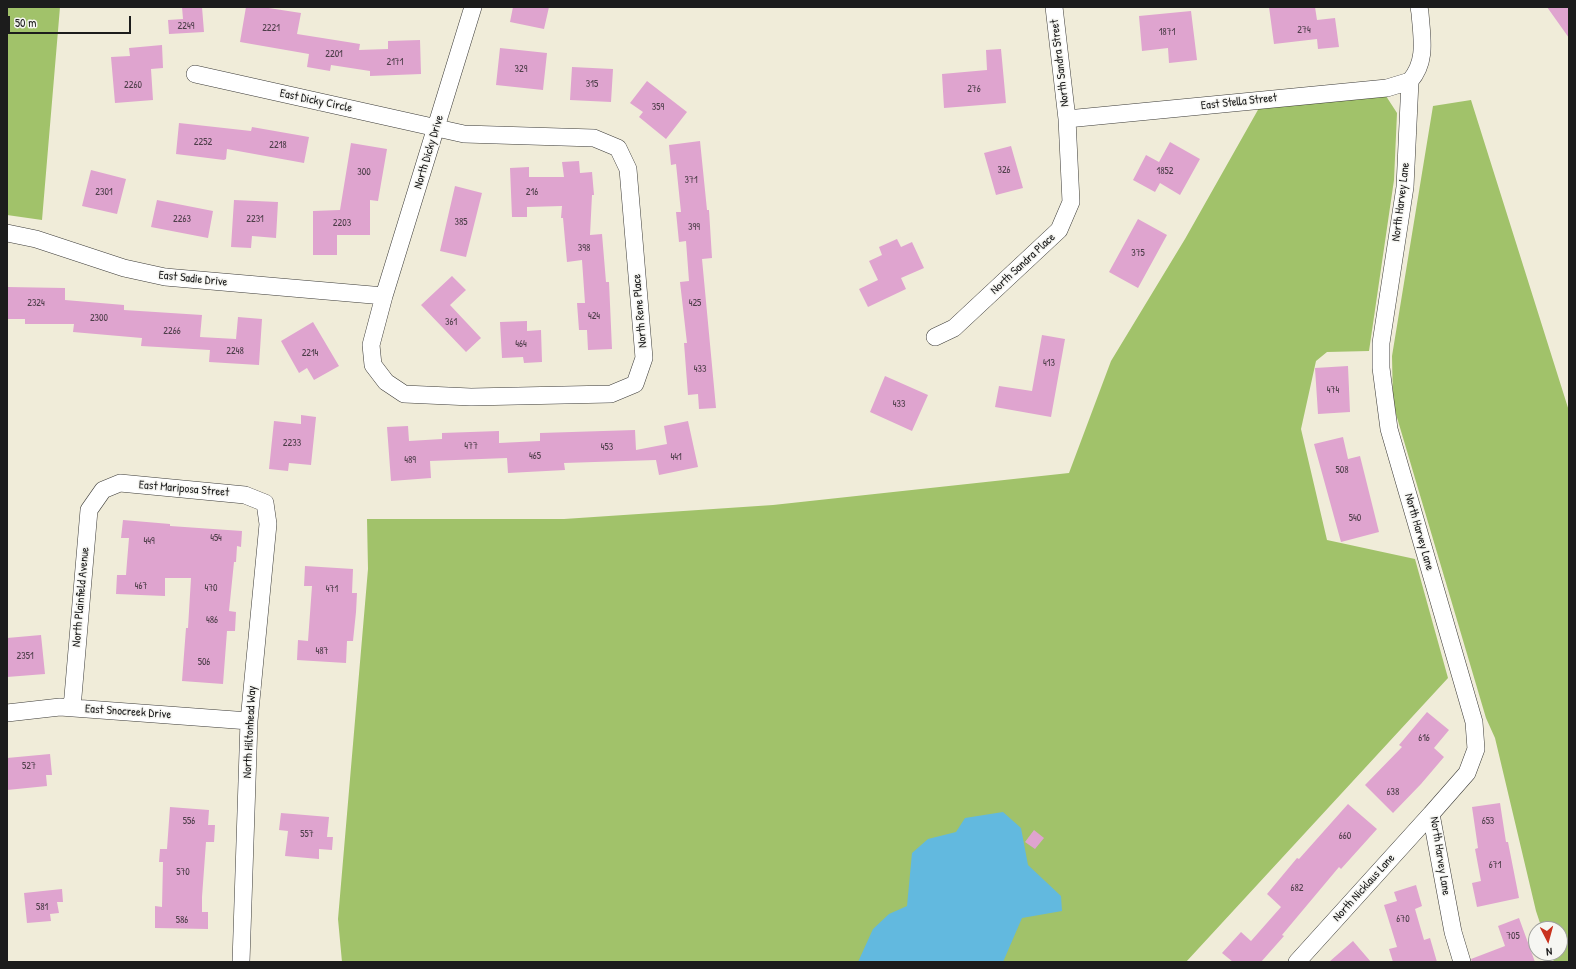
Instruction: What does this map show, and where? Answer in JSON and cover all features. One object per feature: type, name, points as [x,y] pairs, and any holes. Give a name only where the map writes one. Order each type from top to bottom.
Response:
[{"type":"street","name":"North Dicky Drive","points":[[384,296],[437,128],[473,7]]},
{"type":"street","name":"North Sandra Street","points":[[1054,7],[1067,119]]},
{"type":"street","points":[[1410,81],[1418,72],[1423,55],[1419,7]]},
{"type":"street","name":"East Dicky Circle","points":[[195,74],[437,128]]},
{"type":"street","name":"East Stella Street","points":[[1067,119],[1387,88],[1410,81]]},
{"type":"street","name":"North Harvey Lane","points":[[1410,81],[1405,188],[1381,343],[1381,368],[1390,429],[1474,722],[1476,749],[1467,773],[1431,814],[1453,932],[1462,962]]},
{"type":"street","name":"North Sandra Place","points":[[935,337],[954,328],[1059,230],[1070,202],[1067,119]]},
{"type":"street","name":"North Rene Place","points":[[384,296],[371,344],[374,365],[386,382],[404,394],[471,398],[611,394],[635,384],[644,358],[628,169],[618,148],[594,138],[464,134],[437,128]]},
{"type":"street","name":"East Sadie Drive","points":[[7,233],[36,239],[124,268],[165,277],[384,296]]},
{"type":"street","name":"East Mariposa Street","points":[[103,490],[120,484],[245,495],[265,503]]},
{"type":"street","name":"North Plainfield Avenue","points":[[72,708],[89,510],[103,490]]},
{"type":"street","name":"North Hiltonhead Way","points":[[242,962],[249,721],[268,524],[265,503]]},
{"type":"street","name":"East Snocreek Drive","points":[[7,713],[60,707],[249,721]]},
{"type":"street","name":"North Nicklaus Lane","points":[[1296,962],[1431,814]]},
{"type":"green space","points":[[7,7],[60,7],[42,220],[7,215]]},
{"type":"green space","points":[[1386,96],[1397,113],[1394,180],[1369,351],[1327,352],[1316,361],[1301,429],[1327,540],[1415,559],[1448,678],[1186,962],[342,962],[338,919],[368,569],[367,519],[564,519],[773,505],[1069,473],[1111,361],[1185,239],[1259,108]]},
{"type":"green space","points":[[1471,100],[1569,411],[1569,962],[1554,961],[1568,961],[1568,921],[1539,921],[1536,911],[1495,738],[1486,718],[1393,404],[1392,356],[1433,106]]},
{"type":"water","points":[[1003,812],[1021,828],[1028,865],[1061,896],[1062,911],[1022,918],[1003,962],[858,962],[873,929],[889,914],[907,906],[912,853],[928,839],[956,832],[965,818]]},
{"type":"building","points":[[182,7],[202,7],[204,32],[169,34],[168,20],[183,19]]},
{"type":"building","points":[[246,7],[262,7],[301,13],[297,34],[360,44],[359,50],[388,49],[388,41],[420,40],[421,74],[370,76],[370,71],[331,65],[330,71],[307,67],[309,54],[240,42]]},
{"type":"building","points":[[513,7],[549,7],[544,29],[510,22]]},
{"type":"building","points":[[1269,7],[1315,7],[1317,20],[1335,18],[1339,47],[1318,49],[1317,39],[1274,44]]},
{"type":"building","points":[[1547,7],[1569,7],[1569,38]]},
{"type":"building","points":[[1191,11],[1197,60],[1169,63],[1168,48],[1142,51],[1139,16]]},
{"type":"building","points":[[162,45],[163,68],[151,69],[153,100],[115,103],[111,57],[130,56],[129,48]]},
{"type":"building","points":[[500,48],[547,53],[543,90],[496,85]]},
{"type":"building","points":[[1001,49],[1006,103],[944,108],[942,74],[987,70],[986,50]]},
{"type":"building","points":[[572,67],[613,69],[611,102],[570,100]]},
{"type":"building","points":[[647,81],[687,112],[666,139],[639,117],[643,112],[630,103]]},
{"type":"building","points":[[179,123],[251,131],[252,127],[309,137],[304,163],[227,149],[226,159],[224,160],[176,154]]},
{"type":"building","points":[[700,141],[707,210],[709,210],[712,258],[702,259],[716,408],[699,409],[698,394],[688,395],[684,343],[687,343],[680,282],[689,281],[686,241],[679,242],[676,212],[681,212],[676,164],[671,165],[669,145]]},
{"type":"building","points":[[1170,142],[1200,159],[1180,195],[1160,183],[1155,192],[1133,180],[1146,155],[1159,162]]},
{"type":"building","points":[[351,143],[387,149],[378,201],[370,200],[370,235],[337,235],[337,255],[313,255],[313,211],[340,210]]},
{"type":"building","points":[[1011,146],[1023,188],[996,195],[984,153]]},
{"type":"building","points":[[579,161],[580,173],[592,172],[594,195],[592,195],[590,235],[602,234],[606,282],[609,282],[612,349],[588,350],[587,330],[579,330],[577,303],[585,303],[582,260],[567,262],[563,218],[561,218],[562,206],[527,207],[527,217],[512,217],[510,168],[529,167],[529,177],[564,177],[562,162]]},
{"type":"building","points":[[91,170],[126,179],[117,214],[82,206]]},
{"type":"building","points":[[455,186],[482,193],[466,257],[440,251]]},
{"type":"building","points":[[157,200],[213,211],[208,238],[151,227]]},
{"type":"building","points":[[234,200],[278,202],[276,238],[252,236],[251,248],[231,247]]},
{"type":"building","points":[[1138,219],[1167,235],[1138,288],[1109,272]]},
{"type":"building","points":[[897,239],[901,247],[912,242],[924,268],[901,278],[906,289],[868,307],[859,289],[878,280],[869,261],[882,255],[879,247]]},
{"type":"building","points":[[452,276],[466,290],[450,305],[481,338],[466,352],[421,305]]},
{"type":"building","points":[[8,287],[65,288],[65,300],[124,305],[124,310],[202,315],[200,337],[236,339],[238,317],[262,319],[259,365],[209,362],[210,350],[141,346],[142,338],[73,332],[74,324],[25,324],[25,319],[7,319]]},
{"type":"building","points":[[527,321],[527,331],[541,330],[542,362],[524,363],[523,357],[502,358],[500,322]]},
{"type":"building","points":[[313,322],[339,366],[314,380],[307,368],[299,373],[281,341]]},
{"type":"building","points":[[1042,335],[1065,339],[1051,417],[995,407],[999,386],[1032,391]]},
{"type":"building","points":[[1348,366],[1350,412],[1318,414],[1315,368]]},
{"type":"building","points":[[885,376],[928,395],[912,431],[870,412]]},
{"type":"building","points":[[301,415],[316,417],[311,465],[289,463],[288,471],[269,469],[274,421],[301,424]]},
{"type":"building","points":[[688,421],[698,467],[659,475],[656,460],[564,463],[565,470],[508,473],[507,458],[430,461],[431,478],[391,481],[387,427],[408,426],[409,441],[442,439],[442,433],[499,431],[499,443],[540,441],[540,433],[635,430],[636,450],[667,444],[664,426]]},
{"type":"building","points":[[1343,437],[1348,459],[1360,456],[1379,532],[1341,542],[1314,444]]},
{"type":"building","points":[[123,520],[170,524],[170,526],[242,531],[241,547],[237,546],[236,562],[234,562],[229,611],[236,612],[235,631],[227,631],[223,684],[182,681],[186,628],[188,628],[191,578],[165,578],[165,596],[116,594],[117,575],[126,575],[129,538],[121,538]]},
{"type":"building","points":[[305,566],[353,569],[352,593],[357,593],[356,612],[353,641],[347,641],[346,663],[297,660],[298,640],[308,641],[312,586],[304,586]]},
{"type":"building","points":[[41,635],[45,674],[7,677],[7,638]]},
{"type":"building","points":[[1427,712],[1449,730],[1434,748],[1444,757],[1393,813],[1365,785],[1402,747],[1399,745]]},
{"type":"building","points":[[50,754],[52,775],[46,775],[47,786],[7,790],[7,758]]},
{"type":"building","points":[[1500,803],[1506,842],[1508,842],[1519,898],[1477,907],[1472,883],[1481,881],[1475,849],[1478,848],[1472,807]]},
{"type":"building","points":[[1348,804],[1377,829],[1341,869],[1339,867],[1282,935],[1284,936],[1261,962],[1233,962],[1222,953],[1241,932],[1251,941],[1281,907],[1267,894],[1297,858],[1299,859]]},
{"type":"building","points":[[170,807],[209,810],[208,825],[215,825],[214,842],[206,842],[202,897],[202,912],[208,912],[208,929],[155,928],[155,906],[162,907],[163,862],[159,862],[160,849],[167,849]]},
{"type":"building","points":[[281,813],[329,817],[327,837],[333,837],[332,850],[319,849],[319,859],[285,856],[288,831],[279,830]]},
{"type":"building","points":[[1034,830],[1044,838],[1035,849],[1025,842]]},
{"type":"building","points":[[1416,885],[1422,906],[1415,909],[1424,940],[1430,938],[1437,962],[1393,962],[1389,949],[1397,947],[1384,905],[1397,901],[1394,892]]},
{"type":"building","points":[[62,889],[63,902],[57,902],[59,913],[50,914],[51,921],[27,923],[24,893]]},
{"type":"building","points":[[1519,918],[1528,943],[1528,961],[1535,962],[1472,962],[1471,959],[1505,946],[1498,926]]},
{"type":"building","points":[[1353,941],[1371,962],[1329,962]]}]
